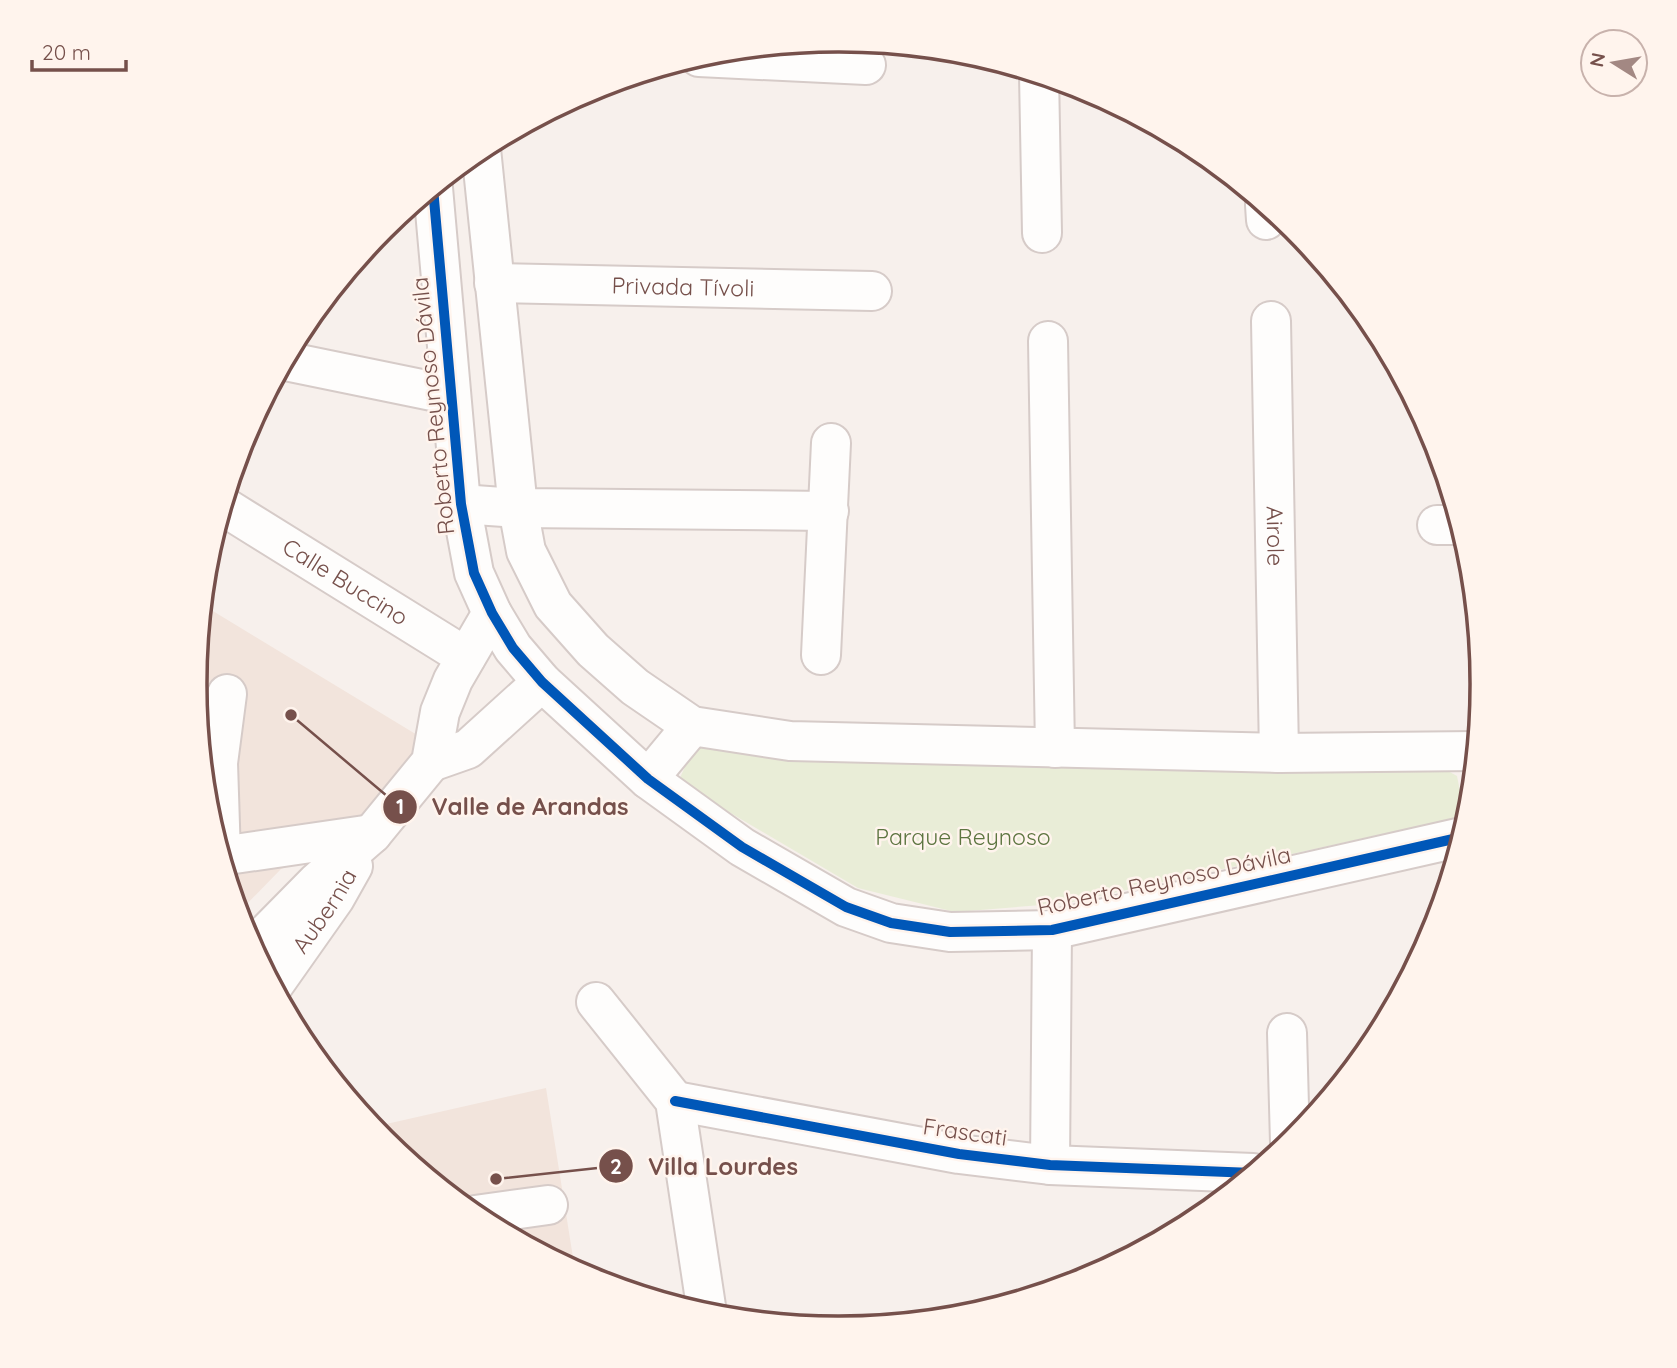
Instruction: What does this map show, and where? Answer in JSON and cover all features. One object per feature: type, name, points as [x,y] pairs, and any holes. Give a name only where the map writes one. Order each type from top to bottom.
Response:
[{"type":"street","points":[[748,59],[866,65]]},
{"type":"street","points":[[1039,85],[1042,233]]},
{"type":"street","points":[[482,163],[494,283],[534,508],[526,551],[554,605],[593,650],[635,687],[692,726],[790,741],[1055,730],[1279,753],[1466,756]]},
{"type":"street","name":"Roberto Reynoso Dávila","points":[[434,199],[461,505],[474,573],[492,613],[513,648],[542,682],[648,779],[742,847],[812,890],[846,907],[891,923],[950,932],[1052,930],[1450,840]]},
{"type":"street","name":"Privada Tívoli","points":[[494,283],[872,290]]},
{"type":"street","name":"Airole","points":[[1271,321],[1279,753]]},
{"type":"street","points":[[1048,341],[1055,730]]},
{"type":"street","points":[[295,363],[451,394]]},
{"type":"street","points":[[821,655],[831,443]]},
{"type":"street","points":[[461,505],[829,511]]},
{"type":"street","name":"Calle Buccino","points":[[232,511],[466,657]]},
{"type":"street","name":"Aubernia","points":[[279,977],[335,898],[372,834],[431,762],[440,712],[453,680],[492,613]]},
{"type":"street","points":[[431,762],[468,749],[542,682]]},
{"type":"street","points":[[219,809],[218,764],[227,694]]},
{"type":"street","points":[[648,779],[692,726]]},
{"type":"street","points":[[231,855],[372,834]]},
{"type":"street","name":"Aubernia","points":[[261,939],[317,882],[372,834]]},
{"type":"street","points":[[1050,1165],[1052,930]]},
{"type":"street","points":[[596,1002],[675,1101],[704,1301]]},
{"type":"street","points":[[1287,1033],[1290,1126]]},
{"type":"street","name":"Frascati","points":[[675,1101],[959,1154],[1050,1165],[1238,1172]]},
{"type":"street","points":[[493,1212],[548,1205]]},
{"type":"shaded area","points":[[211,610],[437,747],[341,846],[281,869],[247,904],[229,847],[212,766],[207,684]]},
{"type":"shaded area","points":[[546,1088],[573,1256],[523,1231],[454,1185],[386,1124]]},
{"type":"green space","name":"Parque Reynoso","points":[[696,743],[1423,757],[1457,776],[1460,793],[1455,818],[1067,903],[955,912],[858,888],[678,782]]},
{"type":"cycle path","points":[[434,199],[461,504],[474,573],[492,613],[513,648],[542,682],[648,779],[742,847],[846,907],[891,923],[950,932],[1052,930],[1450,840]]},
{"type":"cycle path","points":[[675,1101],[959,1154],[1050,1165],[1238,1172]]},
{"type":"place","name":"Valle de Arandas","points":[[291,715]]},
{"type":"place","name":"Villa Lourdes","points":[[496,1179]]}]
